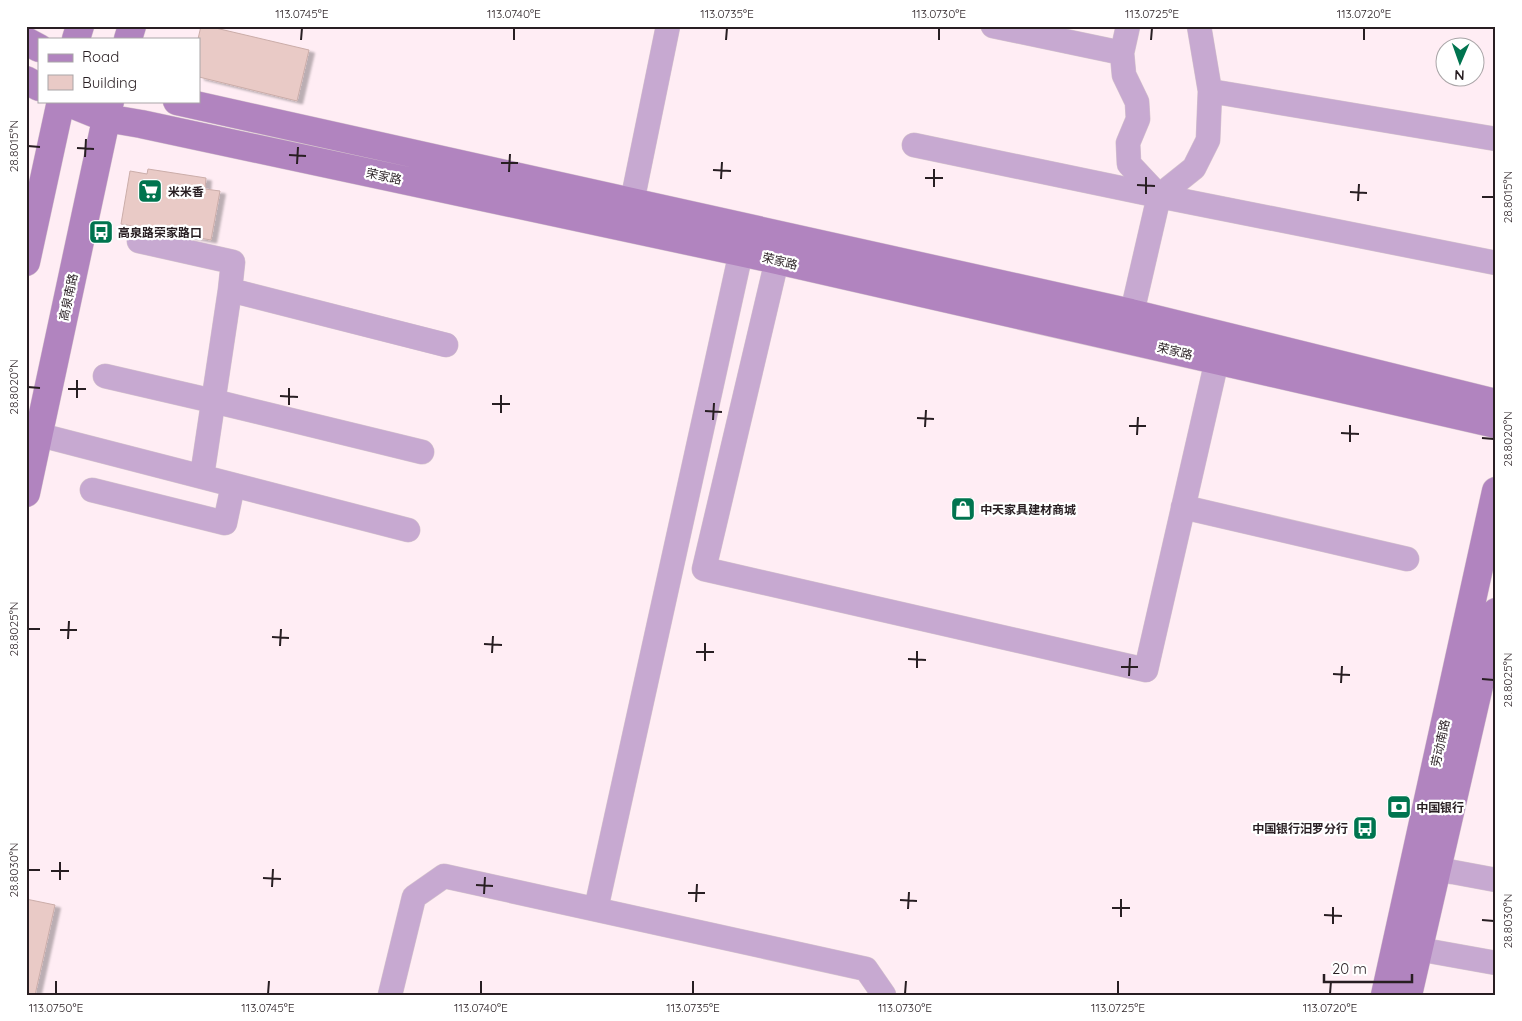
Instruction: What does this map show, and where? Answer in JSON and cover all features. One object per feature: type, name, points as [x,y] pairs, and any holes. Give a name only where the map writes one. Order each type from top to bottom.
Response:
[{"type":"street","points":[[76,38],[80,26]]},
{"type":"street","points":[[128,38],[132,26]]},
{"type":"street","points":[[632,202],[668,26]]},
{"type":"street","points":[[992,26],[1122,53]]},
{"type":"street","points":[[1128,26],[1122,53],[1124,76],[1137,102],[1138,119],[1128,143],[1129,164],[1159,196]]},
{"type":"street","points":[[1126,340],[1159,196],[1194,168],[1208,140],[1210,91],[1198,26]]},
{"type":"street","points":[[26,41],[38,47]]},
{"type":"street","points":[[26,80],[38,86]]},
{"type":"street","points":[[1210,91],[1496,138]]},
{"type":"street","points":[[26,262],[63,102]]},
{"type":"street","name":"荣家路","points":[[69,102],[108,109],[150,126],[741,252],[1496,424]]},
{"type":"street","name":"荣家路","points":[[182,102],[1131,313],[1496,403]]},
{"type":"street","name":"高泉南路","points":[[26,493],[108,109]]},
{"type":"street","points":[[914,145],[1496,263]]},
{"type":"street","points":[[138,241],[232,262],[230,290],[202,476]]},
{"type":"street","points":[[596,909],[741,252]]},
{"type":"street","points":[[777,260],[704,569],[1146,670],[1217,360]]},
{"type":"street","points":[[230,290],[446,345]]},
{"type":"street","points":[[104,376],[422,452]]},
{"type":"street","points":[[40,434],[408,530]]},
{"type":"street","points":[[92,490],[225,522],[233,485]]},
{"type":"street","name":"劳动南路","points":[[1385,995],[1496,491]]},
{"type":"street","points":[[1183,507],[1407,558]]},
{"type":"street","name":"劳动南路","points":[[1408,995],[1496,612]]},
{"type":"street","points":[[1436,870],[1496,880]]},
{"type":"street","points":[[390,995],[414,897],[444,876],[866,969],[884,995]]},
{"type":"street","points":[[1418,949],[1496,963]]},
{"type":"building","points":[[201,26],[207,26],[309,50],[297,101],[200,77],[200,38],[198,38]]},
{"type":"building","points":[[148,169],[206,178],[205,189],[220,191],[211,240],[121,224],[130,171],[147,174]]},
{"type":"building","points":[[26,899],[55,905],[35,995],[26,995]]},
{"type":"place","name":"米米香","points":[[150,191]]},
{"type":"place","name":"高泉路荣家路口","points":[[101,232]]},
{"type":"place","name":"中天家具建材商城","points":[[963,509]]},
{"type":"place","name":"中国银行","points":[[1399,807]]},
{"type":"place","name":"中国银行汨罗分行","points":[[1365,828]]}]
